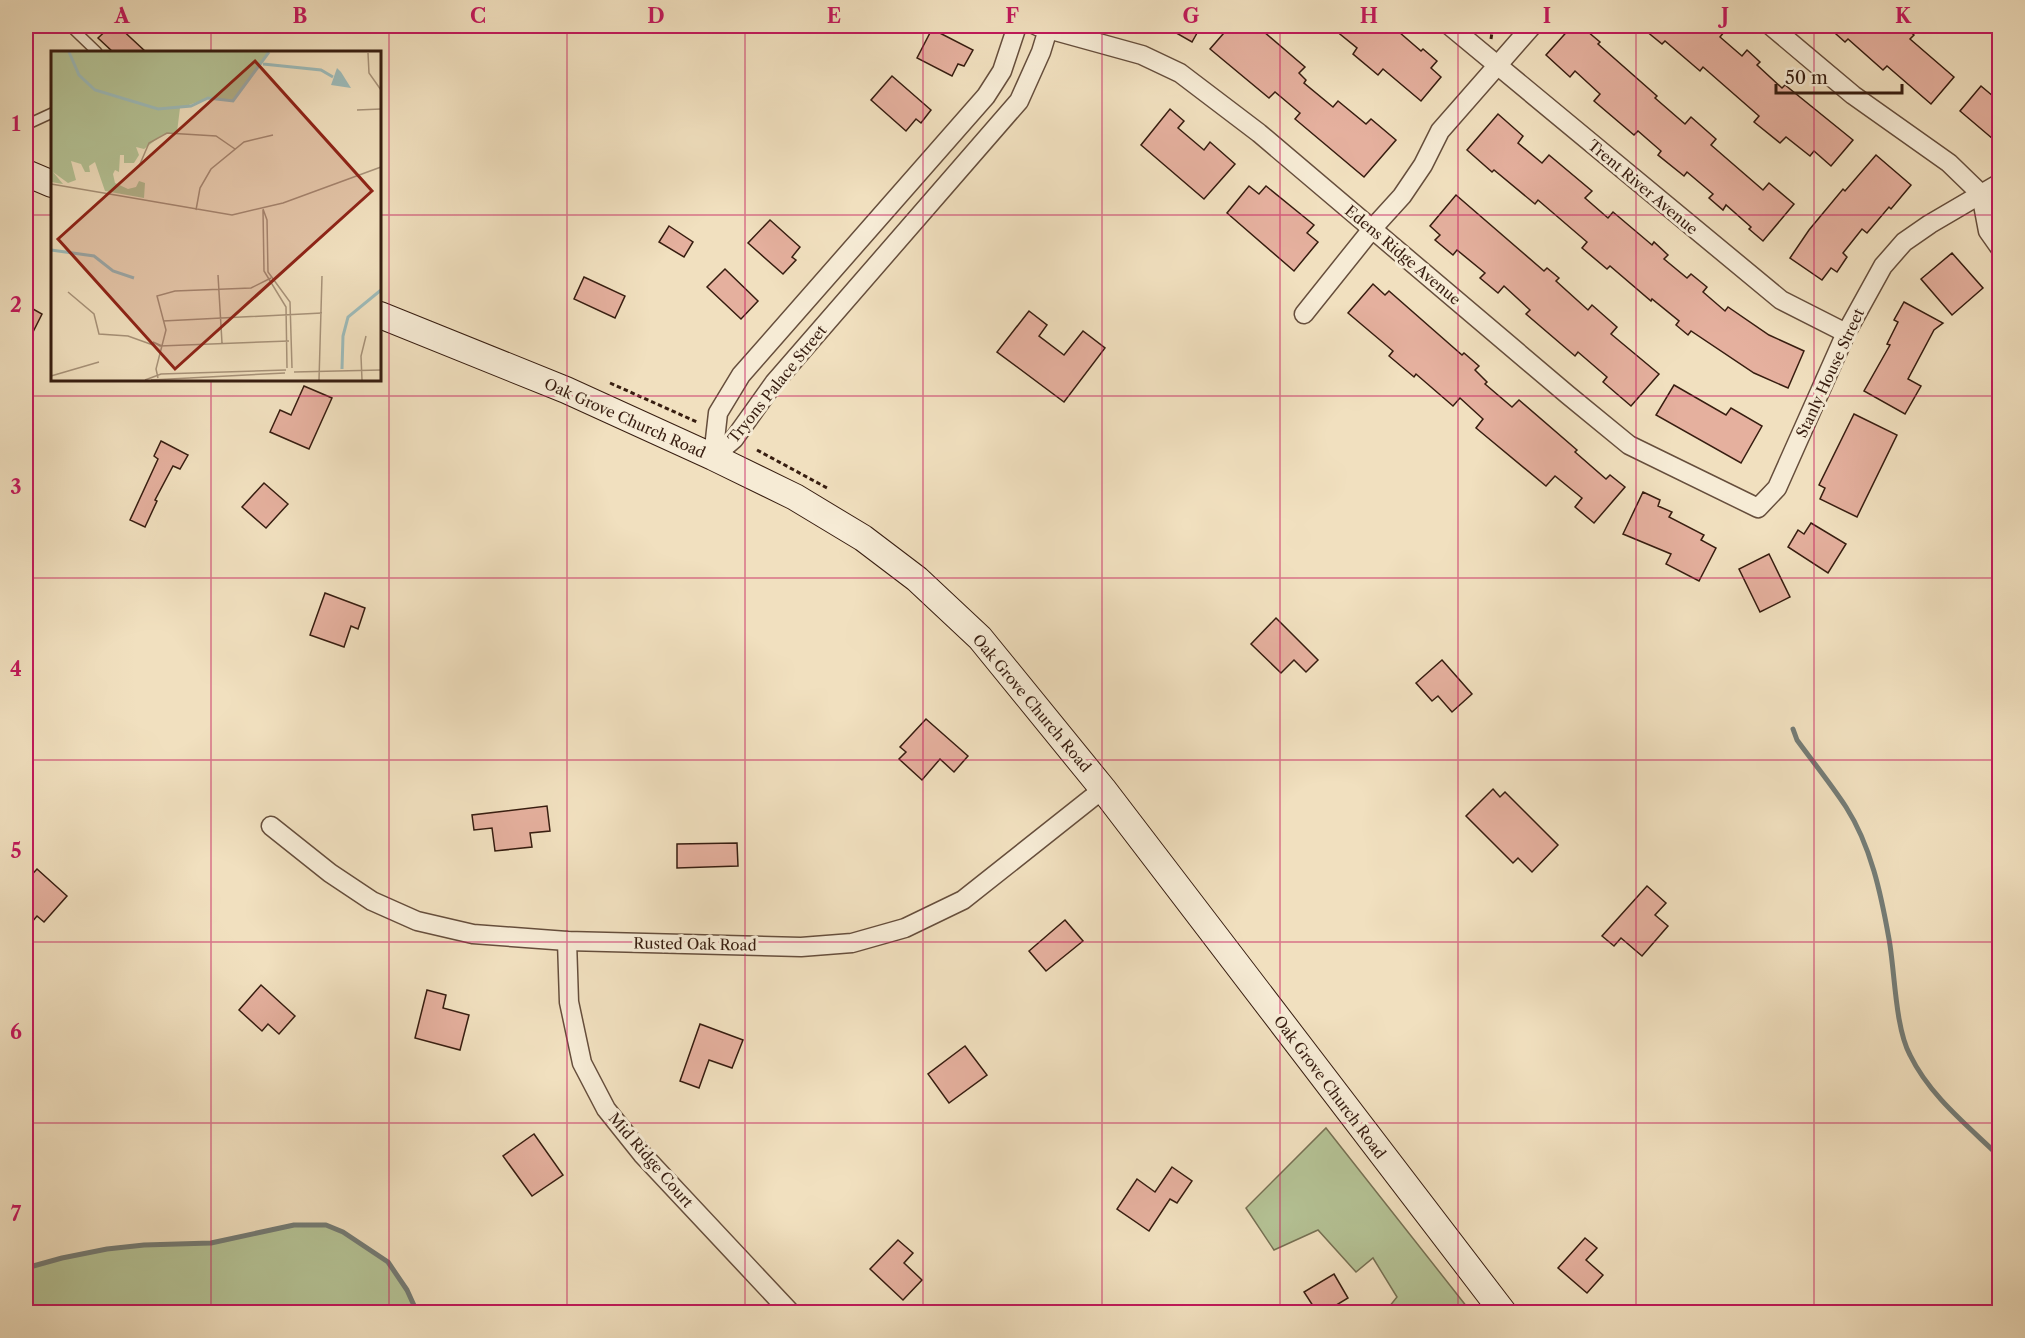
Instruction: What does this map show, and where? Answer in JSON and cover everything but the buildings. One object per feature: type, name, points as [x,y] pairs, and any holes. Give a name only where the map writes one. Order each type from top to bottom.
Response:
[{"type":"main road","points":[[26,173],[51,184]]},
{"type":"main road","name":"Oak Grove Church Road","points":[[381,315],[566,390],[795,497],[863,538],[917,579],[980,638],[1103,789],[1503,1312]]},
{"type":"street","name":"Tryons Palace Street","points":[[713,457],[718,414],[741,375],[986,96],[1002,71],[1017,26]]},
{"type":"street","name":"Tryons Palace Street","points":[[713,457],[734,439],[774,384],[1019,101],[1045,26]]},
{"type":"street","name":"Edens Ridge Avenue","points":[[1045,26],[1142,55],[1180,74],[1259,133],[1558,388],[1629,445],[1758,508]]},
{"type":"street","name":"Trent River Avenue","points":[[1450,26],[1781,300],[1846,333]]},
{"type":"street","points":[[1304,314],[1372,229],[1402,196],[1423,165],[1440,131],[1532,26]]},
{"type":"street","points":[[1771,26],[1853,95],[1949,163],[1981,194],[2000,207]]},
{"type":"street","name":"Stanly House Street","points":[[1758,508],[1777,488],[1846,333],[1883,266],[1904,242],[2000,183]]},
{"type":"street","points":[[1981,194],[1988,231],[2000,248]]},
{"type":"street","points":[[859,242],[882,261]]},
{"type":"street","name":"Rusted Oak Road","points":[[271,825],[330,873],[372,901],[417,921],[473,934],[567,941],[801,947],[852,943],[904,928],[963,900],[1103,789]]},
{"type":"street","name":"Mid Ridge Court","points":[[567,941],[569,1002],[582,1063],[606,1109],[642,1154],[790,1312]]},
{"type":"lane","points":[[70,26],[96,51]]},
{"type":"lane","points":[[26,125],[51,113]]},
{"type":"path","points":[[1491,42],[1492,26]]},
{"type":"path","points":[[610,383],[697,422]]},
{"type":"path","points":[[757,450],[829,489]]},
{"type":"green space","points":[[1326,1128],[1471,1312],[1385,1312],[1397,1297],[1373,1258],[1356,1272],[1318,1230],[1274,1250],[1246,1208]]},
{"type":"green space","points":[[294,1225],[326,1225],[343,1232],[388,1262],[407,1290],[417,1312],[26,1312],[26,1268],[107,1249],[144,1245],[211,1243]]},
{"type":"waterway","points":[[1793,729],[1797,740],[1846,807],[1868,854],[1886,922],[1901,1030],[1910,1055],[1918,1070],[1939,1097],[2000,1157]]},
{"type":"waterway","points":[[26,1268],[107,1249],[144,1245],[211,1243],[294,1225],[326,1225],[343,1232],[388,1262],[407,1290],[417,1312]]}]
